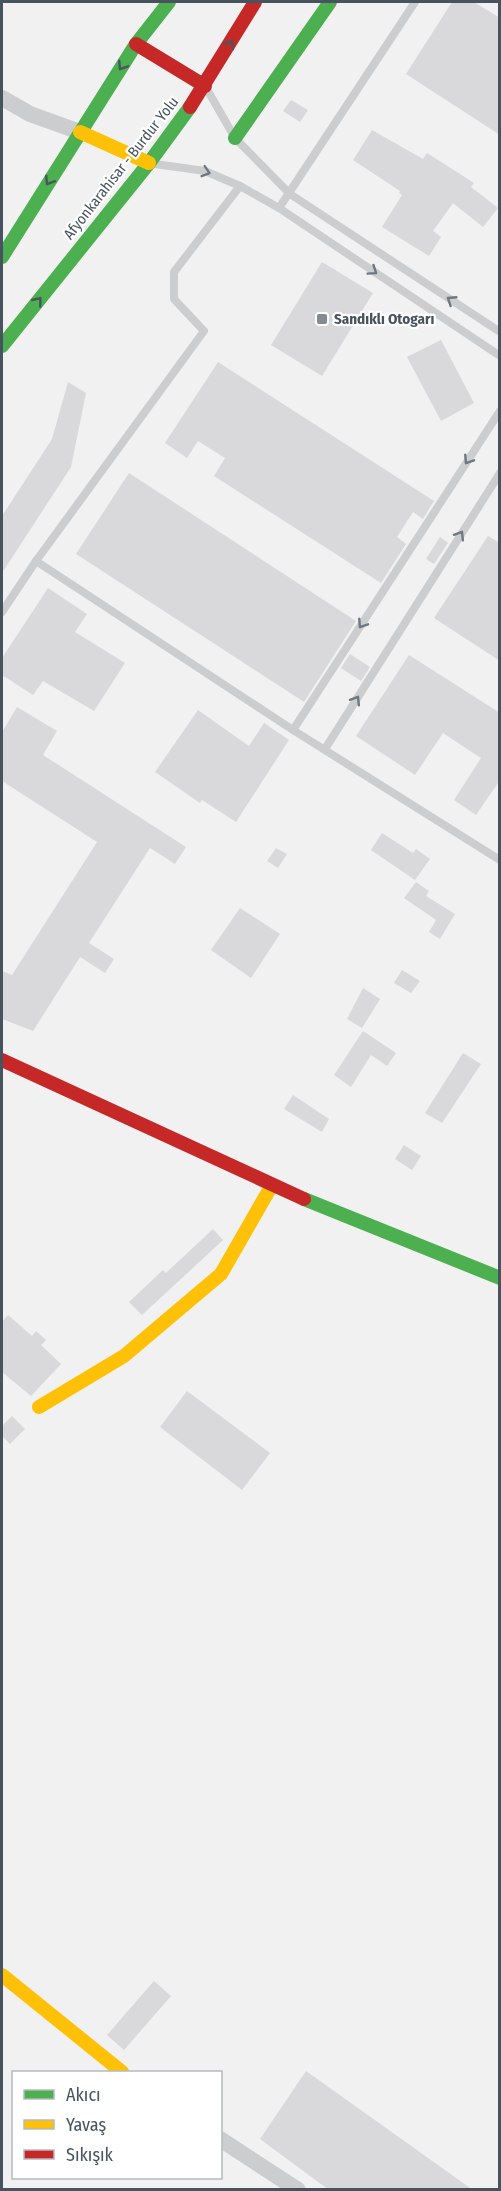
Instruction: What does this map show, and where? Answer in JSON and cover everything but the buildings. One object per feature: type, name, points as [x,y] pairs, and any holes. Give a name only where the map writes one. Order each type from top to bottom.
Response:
[{"type":"main road","points":[[2,256],[136,44],[169,2]]},
{"type":"main road","name":"Afyonkarahisar - Burdur Yolu","points":[[2,346],[149,163],[205,86],[255,2]]},
{"type":"main road","points":[[235,138],[330,2]]},
{"type":"main road","points":[[136,44],[205,86]]},
{"type":"main road","points":[[80,132],[149,163]]},
{"type":"main road","points":[[2,1060],[272,1185],[500,1278]]},
{"type":"main road","points":[[39,1407],[124,1356],[220,1274],[272,1185]]},
{"type":"main road","points":[[2,1975],[120,2071]]},
{"type":"street","points":[[2,98],[30,114],[80,132]]},
{"type":"street","points":[[222,2140],[298,2190]]},
{"type":"lane","points":[[279,208],[414,2]]},
{"type":"lane","points":[[205,86],[235,138],[290,194],[500,332]]},
{"type":"lane","points":[[149,163],[205,171],[240,186],[279,208],[500,356]]},
{"type":"lane","points":[[2,612],[36,561],[204,331],[174,299],[174,272],[240,186]]},
{"type":"lane","points":[[293,730],[500,411]]},
{"type":"lane","points":[[325,749],[500,473]]},
{"type":"lane","points":[[36,561],[293,730],[500,860]]},
{"type":"traffic: fast","points":[[2,257],[136,44],[169,2]]},
{"type":"traffic: fast","points":[[235,138],[330,2]]},
{"type":"traffic: fast","points":[[2,346],[149,163],[190,107]]},
{"type":"traffic: fast","points":[[304,1199],[500,1278]]},
{"type":"traffic: slow","points":[[80,132],[149,163]]},
{"type":"traffic: slow","points":[[39,1407],[124,1356],[221,1274],[272,1185]]},
{"type":"traffic: slow","points":[[2,1975],[121,2071]]},
{"type":"traffic: jam","points":[[190,107],[255,2]]},
{"type":"traffic: jam","points":[[136,44],[205,86]]},
{"type":"traffic: jam","points":[[2,1060],[304,1199]]},
{"type":"place","name":"Sandıklı Otogarı","points":[[322,319]]}]
